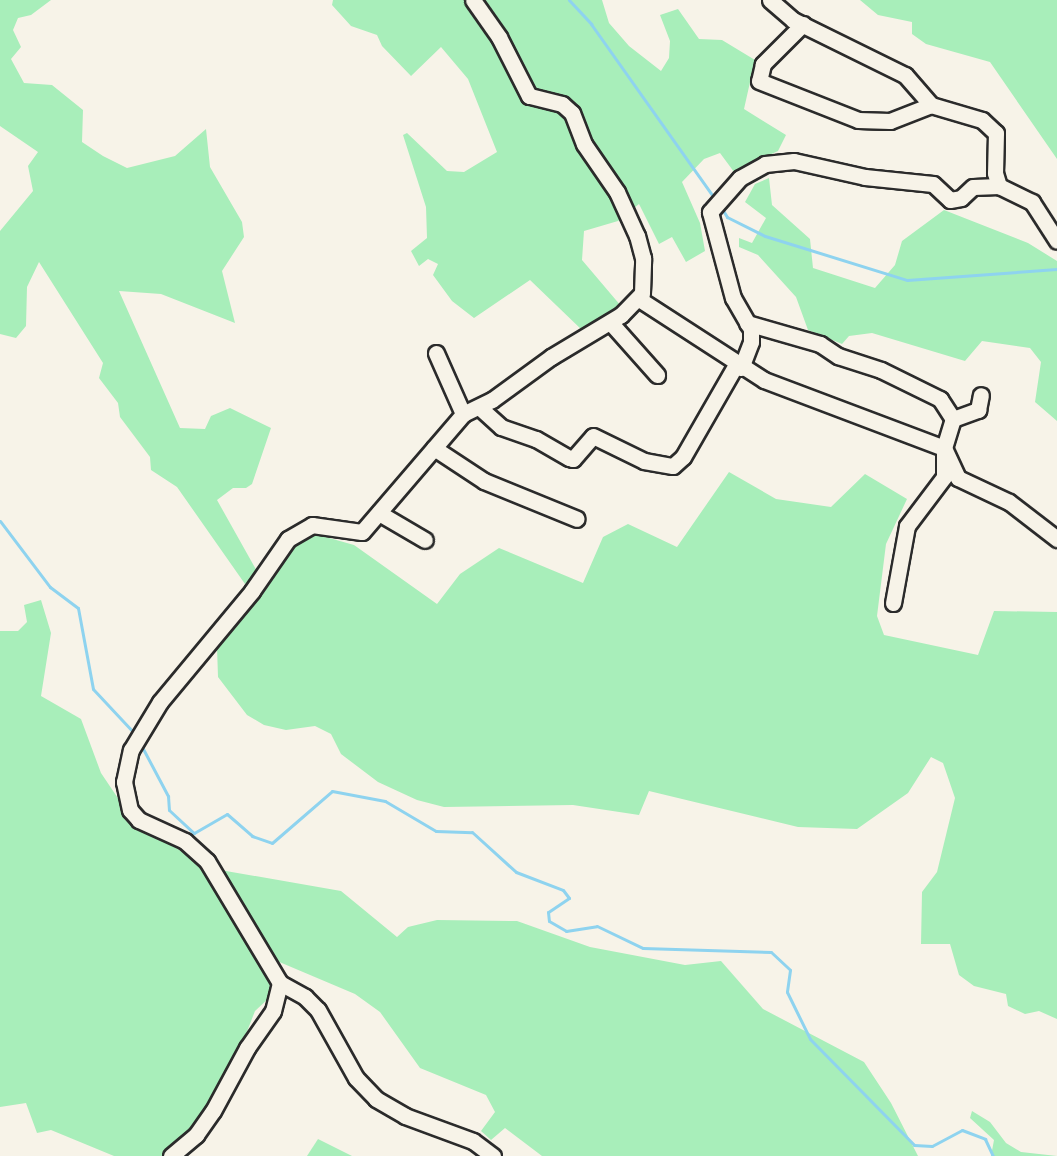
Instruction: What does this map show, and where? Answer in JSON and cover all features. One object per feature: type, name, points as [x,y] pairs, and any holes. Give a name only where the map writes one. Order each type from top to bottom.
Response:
[{"type":"street","points":[[473,0],[499,37],[529,96],[567,107],[587,150],[617,192],[641,248],[639,299],[610,322],[479,407],[463,414],[362,532],[312,525],[288,539],[252,591],[160,702],[131,750],[124,782],[130,810],[139,820],[185,841],[207,861],[280,983],[305,997],[318,1010],[356,1078],[376,1099],[405,1116],[473,1141],[493,1156]]},
{"type":"street","points":[[770,0],[779,10],[803,24],[897,70],[932,105],[992,127],[996,133],[995,173],[999,186]]},
{"type":"street","points":[[803,24],[764,64],[758,78],[762,83],[858,120],[890,121],[932,105]]},
{"type":"street","points":[[479,407],[501,427],[536,439],[569,458],[573,459],[593,436],[644,461],[673,466],[683,457],[751,342],[747,323],[733,298],[710,212],[740,178],[765,164],[794,161],[865,177],[933,184],[950,200],[961,198],[973,187],[999,186],[1032,202],[1057,241]]},
{"type":"street","points":[[639,299],[738,366],[774,385],[944,448],[958,478],[1009,502],[1057,539]]},
{"type":"street","points":[[610,322],[657,375]]},
{"type":"street","points":[[747,323],[820,344],[838,356],[881,370],[940,399],[953,419]]},
{"type":"street","points":[[436,353],[463,414]]},
{"type":"street","points":[[953,419],[978,410],[981,394]]},
{"type":"street","points":[[893,603],[903,534],[944,477],[944,448],[953,419]]},
{"type":"street","points":[[434,448],[484,481],[577,519]]},
{"type":"street","points":[[379,513],[424,540]]},
{"type":"street","points":[[171,1156],[196,1135],[213,1111],[247,1048],[273,1011],[280,983]]},
{"type":"green space","points":[[0,0],[51,0],[31,15],[18,18],[13,30],[21,47],[11,59],[24,83],[52,85],[83,110],[82,142],[103,156],[127,168],[175,156],[206,129],[210,167],[242,222],[244,237],[222,271],[235,323],[161,294],[119,291],[180,428],[205,429],[211,416],[230,408],[271,428],[252,484],[246,488],[233,488],[217,500],[258,573],[245,584],[177,487],[151,470],[150,457],[120,417],[118,403],[99,378],[103,363],[39,262],[27,287],[26,326],[16,338],[0,334],[0,231],[33,191],[28,166],[38,152],[0,126]]},
{"type":"green space","points":[[333,0],[602,0],[609,23],[629,46],[661,71],[669,58],[670,41],[660,15],[678,9],[699,39],[722,40],[755,60],[744,109],[786,135],[778,151],[746,166],[737,176],[720,153],[704,159],[682,182],[700,223],[705,251],[686,262],[672,237],[659,244],[639,204],[618,221],[584,231],[582,260],[621,306],[583,331],[530,280],[474,318],[452,301],[433,275],[438,264],[428,259],[419,266],[411,251],[427,238],[426,207],[403,135],[407,133],[447,171],[464,172],[497,152],[468,79],[441,47],[411,76],[382,46],[377,35],[351,26],[332,5]]},
{"type":"green space","points":[[860,0],[1057,0],[1057,159],[990,62],[926,44],[912,34],[912,22],[878,15]]},
{"type":"green space","points":[[769,178],[772,205],[810,239],[813,268],[875,288],[895,265],[902,241],[944,210],[1028,243],[1057,261],[1057,421],[1035,402],[1041,362],[1030,348],[982,341],[965,361],[872,333],[849,336],[842,344],[808,330],[796,297],[758,255],[739,247],[739,238],[752,243],[766,218],[745,202],[755,184]]},
{"type":"green space","points":[[729,472],[776,499],[831,507],[865,474],[907,499],[886,544],[877,616],[884,635],[978,655],[994,611],[1057,612],[1057,1019],[1039,1011],[1025,1014],[1008,1006],[1006,994],[974,986],[959,975],[950,944],[921,944],[922,892],[937,872],[955,798],[943,763],[931,757],[908,793],[857,829],[798,827],[649,791],[639,815],[573,805],[444,807],[417,800],[378,782],[341,754],[331,734],[315,726],[286,730],[264,725],[247,715],[218,677],[217,647],[265,591],[301,537],[315,534],[354,545],[437,604],[460,574],[499,548],[583,583],[603,537],[628,524],[677,547]]},
{"type":"green space","points":[[41,600],[51,633],[41,696],[81,719],[101,773],[138,828],[170,843],[203,867],[341,891],[397,937],[408,927],[437,920],[517,921],[590,947],[685,965],[721,961],[763,1009],[864,1062],[891,1103],[918,1156],[542,1156],[505,1128],[491,1140],[481,1131],[495,1112],[486,1095],[420,1068],[380,1012],[355,994],[277,961],[270,997],[255,1011],[241,1047],[248,1062],[223,1114],[187,1156],[114,1156],[51,1130],[37,1133],[26,1103],[0,1107],[0,631],[18,631],[27,622],[24,605]]},
{"type":"green space","points":[[972,1111],[990,1122],[1006,1143],[1021,1152],[1057,1156],[991,1156],[994,1140],[970,1118]]},
{"type":"green space","points":[[318,1139],[352,1156],[307,1156]]},
{"type":"waterway","points":[[569,0],[591,24],[715,199]]},
{"type":"waterway","points":[[721,207],[727,217],[765,236],[907,280],[1057,269]]},
{"type":"waterway","points":[[0,521],[50,587],[78,608],[93,689],[135,734]]},
{"type":"waterway","points":[[141,745],[168,796],[169,810],[194,833],[227,814],[252,836],[272,843],[332,791],[385,801],[436,831],[472,832],[516,872],[563,890],[569,898],[548,912],[549,921],[566,931],[597,926],[643,948],[771,952],[790,970],[787,992],[810,1039],[914,1145],[932,1146],[962,1130],[985,1139],[993,1156]]}]
